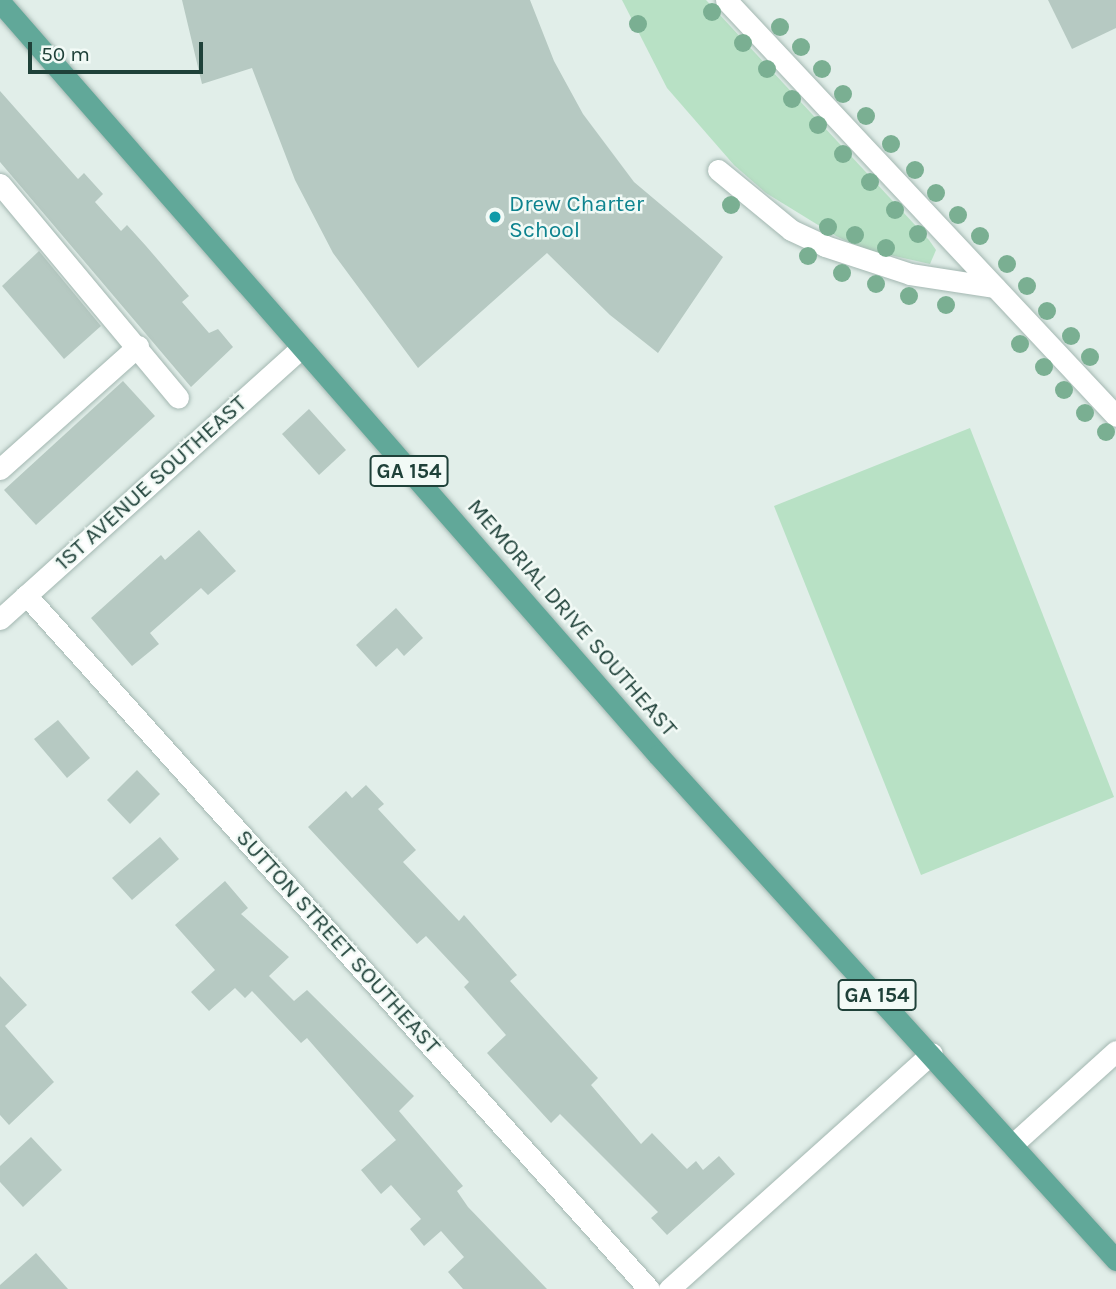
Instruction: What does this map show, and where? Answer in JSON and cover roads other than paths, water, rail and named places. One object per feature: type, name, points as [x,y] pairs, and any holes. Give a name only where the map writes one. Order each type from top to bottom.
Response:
[{"type":"main road","name":"MEMORIAL DRIVE SOUTHEAST","points":[[0,2],[658,755],[932,1053],[1116,1259]]},
{"type":"street","points":[[726,0],[1116,416]]},
{"type":"street","points":[[718,170],[791,230],[825,246],[910,274],[995,287]]},
{"type":"street","points":[[0,184],[138,346],[178,398]]},
{"type":"street","points":[[0,469],[138,346]]},
{"type":"street","name":"1ST AVENUE SOUTHEAST","points":[[10,602],[302,347]]},
{"type":"street","name":"SUTTON STREET SOUTHEAST","points":[[10,602],[649,1289]]},
{"type":"street","points":[[1013,1145],[1116,1051]]},
{"type":"street","points":[[669,1289],[932,1053]]},
{"type":"place","name":"Drew Charter School","points":[[495,217]]}]
